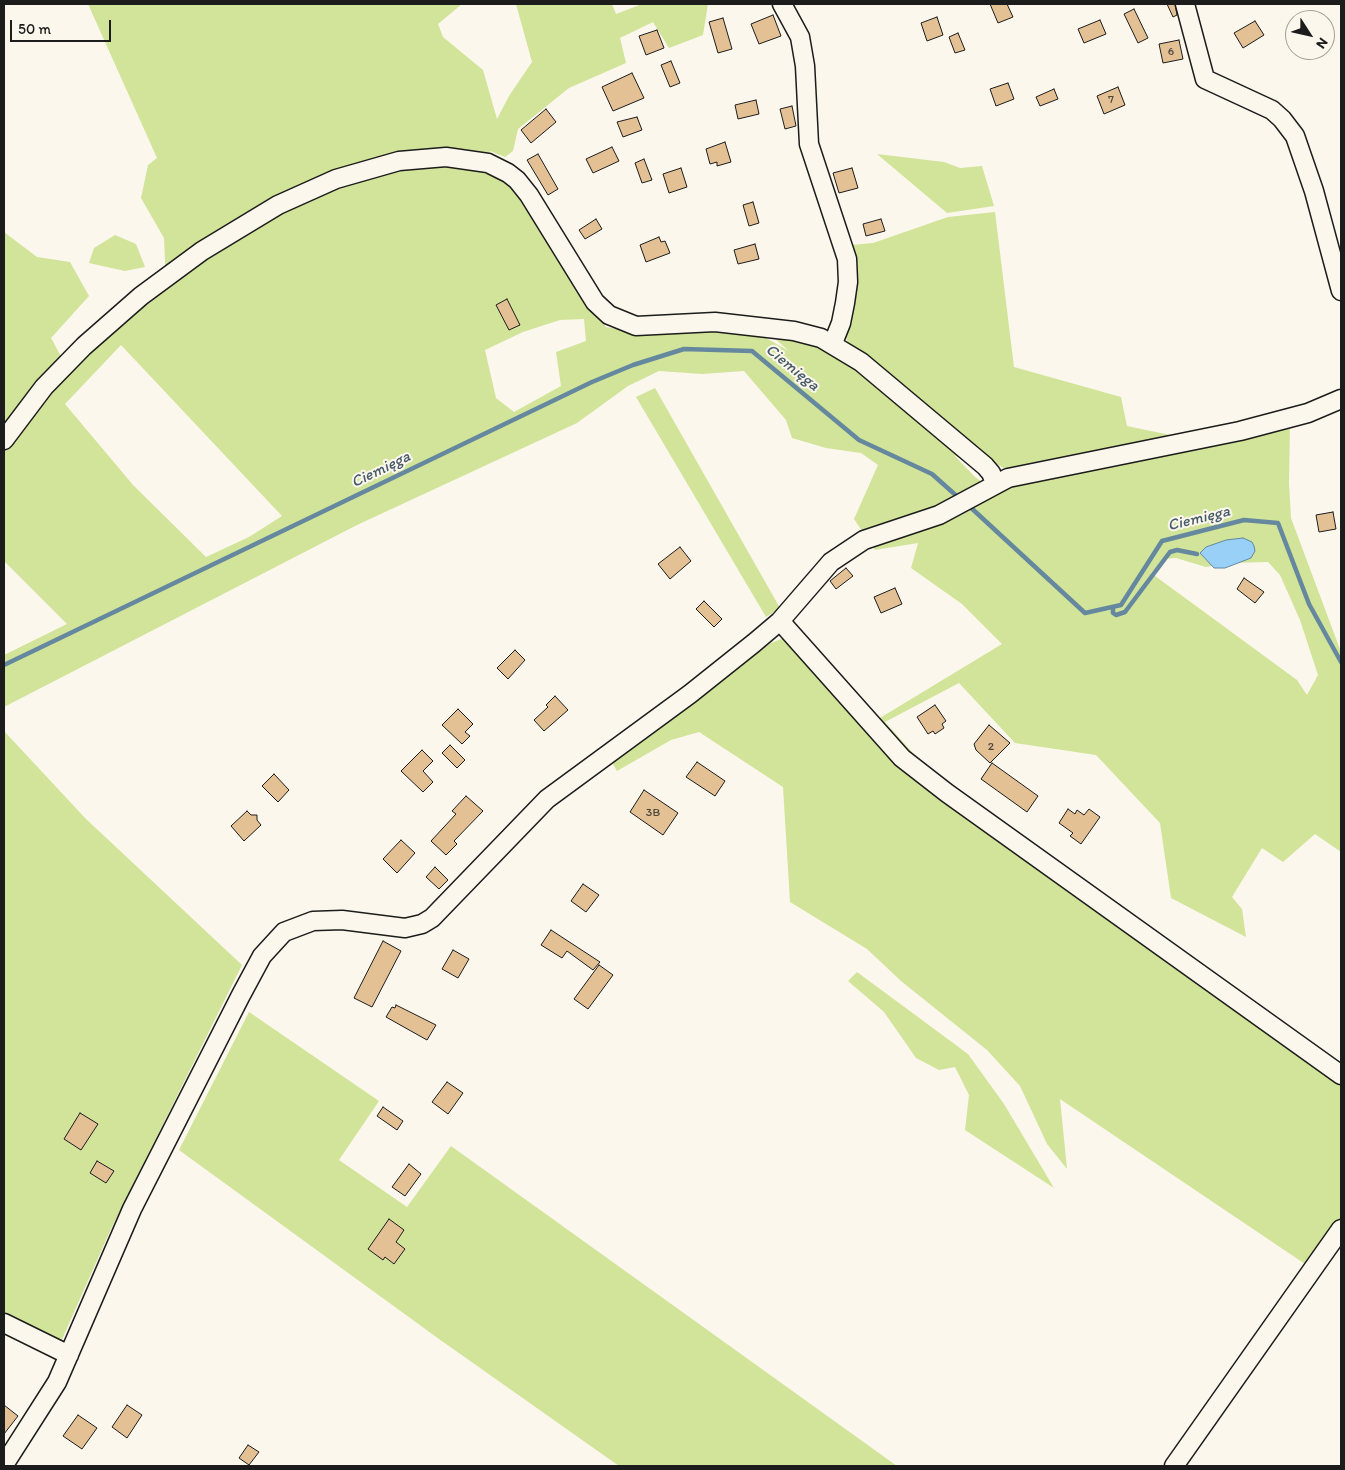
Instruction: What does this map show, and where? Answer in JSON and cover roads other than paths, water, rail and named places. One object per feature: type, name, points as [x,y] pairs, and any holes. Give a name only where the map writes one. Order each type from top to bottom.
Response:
[{"type":"street","points":[[782,4],[800,37],[806,82],[809,144],[847,259],[848,282],[845,302],[841,323],[833,343]]},
{"type":"street","points":[[1185,4],[1194,29],[1205,79],[1272,110],[1296,136],[1314,191],[1341,291]]},
{"type":"street","points":[[4,440],[44,387],[84,346],[141,296],[202,251],[278,205],[336,180],[399,161],[446,157],[478,160],[498,167],[517,180],[558,241],[595,302],[617,320],[636,326],[701,322],[746,325],[807,333],[833,343],[861,362],[985,466],[995,483]]},
{"type":"street","points":[[4,1465],[46,1402],[69,1355],[132,1209],[249,979],[262,956],[276,939],[295,926],[313,921],[342,920],[405,928],[422,924],[432,918],[547,799],[690,694],[780,621],[819,574],[846,550],[864,540],[939,515],[995,483],[1031,472],[1275,423],[1308,413],[1341,399]]},
{"type":"street","points":[[780,621],[902,758],[947,793],[1341,1075]]},
{"type":"street","points":[[1174,1466],[1341,1229]]},
{"type":"street","points":[[4,1323],[69,1355]]},
{"type":"water","points":[[1243,538],[1252,542],[1254,546],[1255,551],[1251,558],[1225,568],[1214,568],[1200,553],[1206,547],[1226,540]]},
{"type":"waterway","name":"Ciemięga","points":[[4,665],[592,382],[633,365],[684,349],[752,351],[859,440],[932,474],[960,499]]},
{"type":"waterway","name":"Ciemięga","points":[[968,505],[1085,613],[1121,605],[1162,541],[1244,520],[1278,523],[1309,604],[1341,662]]},
{"type":"waterway","points":[[1113,607],[1113,613],[1116,615],[1125,612],[1170,552],[1177,550],[1197,554]]}]
